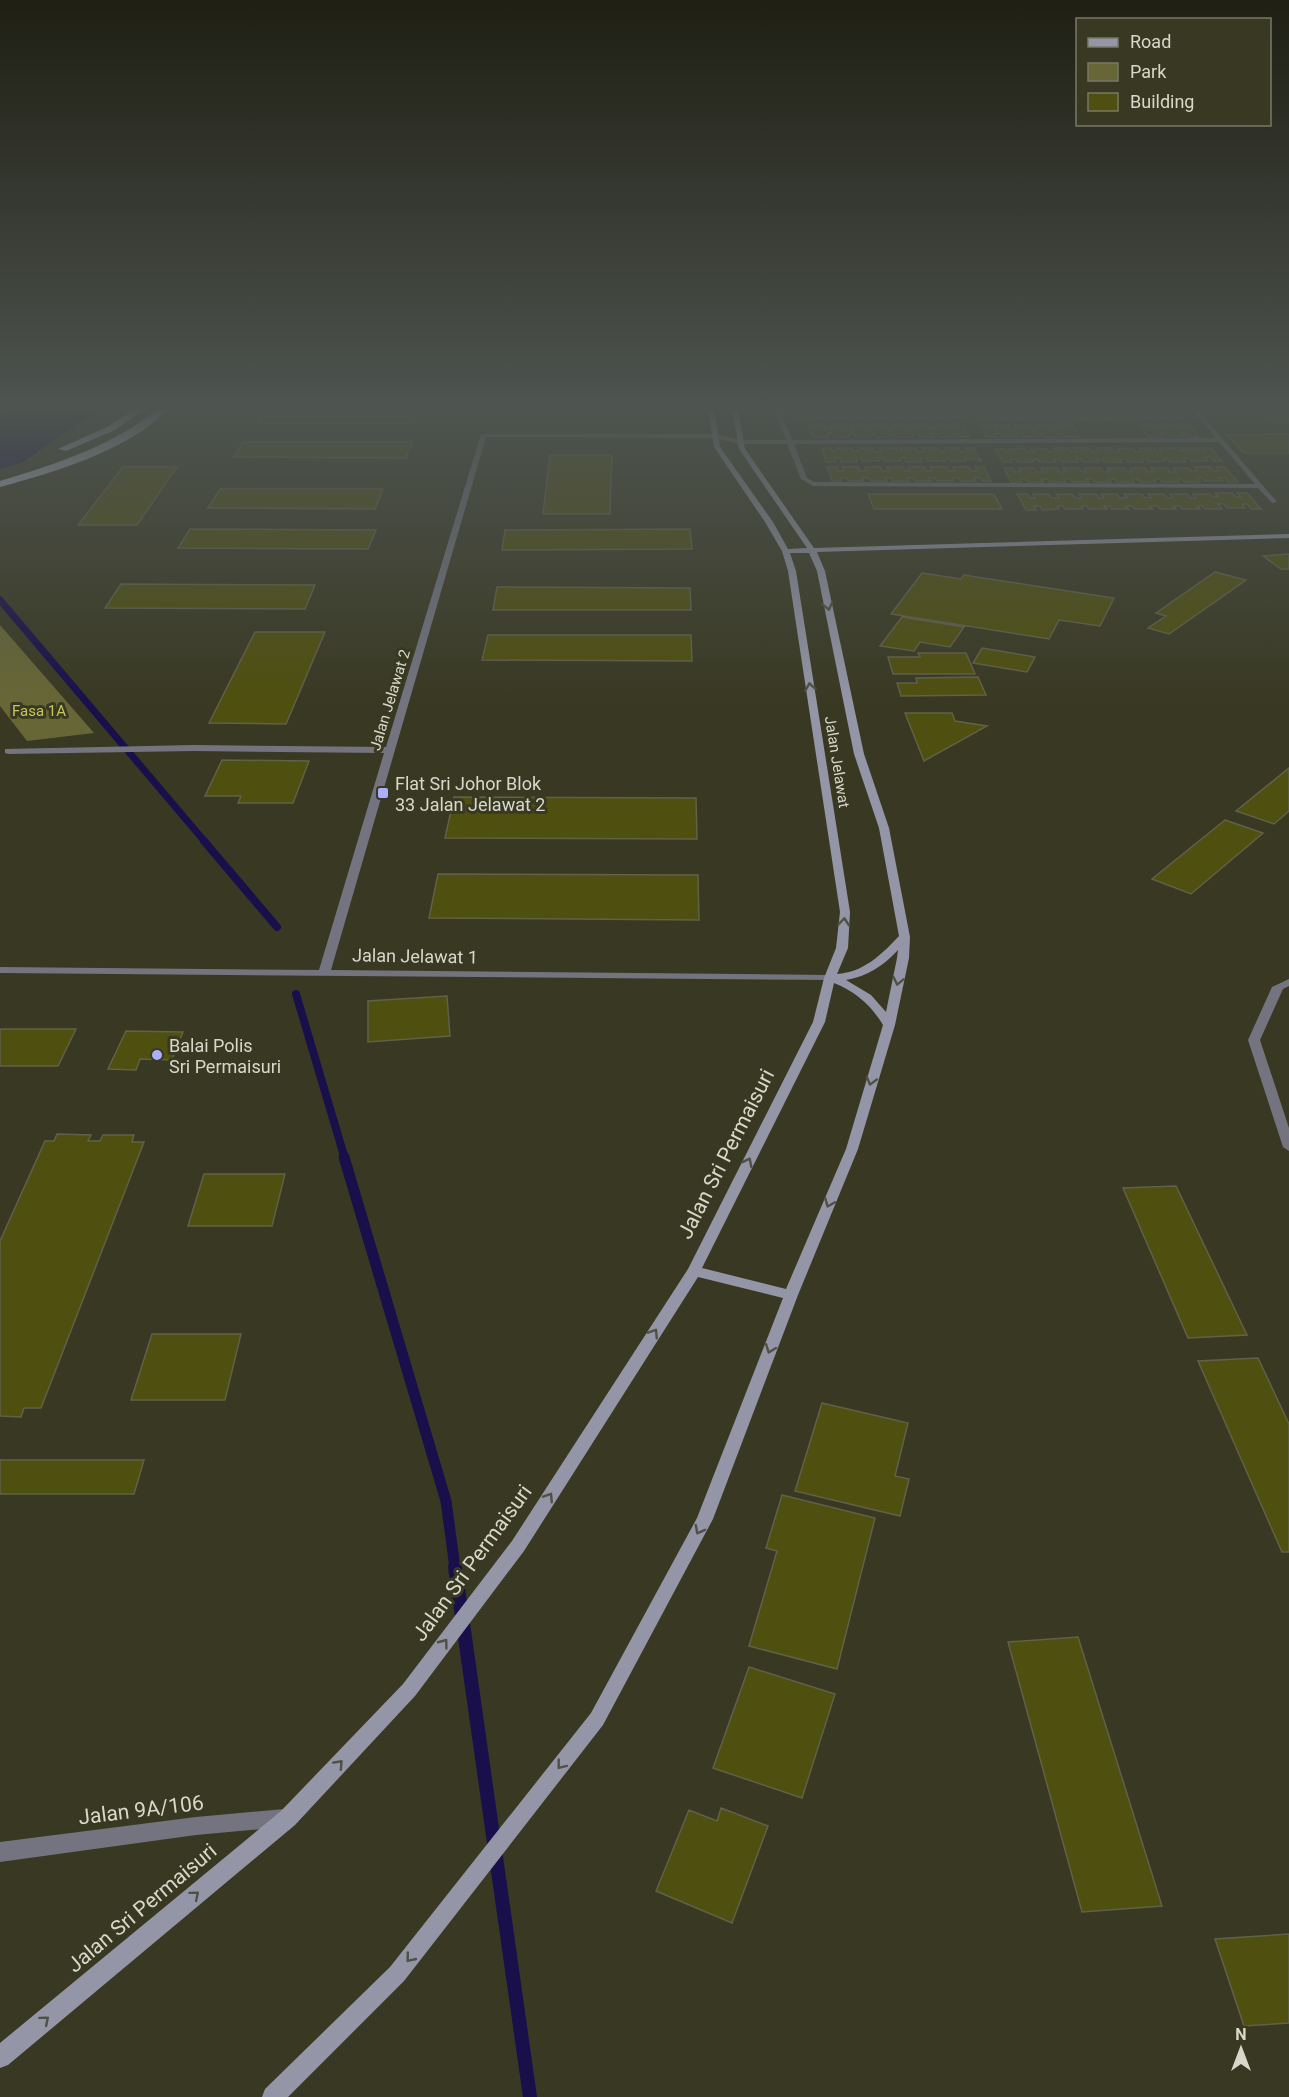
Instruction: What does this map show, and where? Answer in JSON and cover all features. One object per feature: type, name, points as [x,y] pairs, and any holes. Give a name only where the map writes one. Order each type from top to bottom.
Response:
[{"type":"street","name":"Jalan Jelawat 2","points":[[324,973],[462,507]]},
{"type":"street","name":"Jalan Jelawat","points":[[759,507],[786,551],[792,571],[845,912],[842,948],[830,978]]},
{"type":"street","name":"Jalan Jelawat","points":[[782,507],[812,550],[821,571],[859,754],[884,828],[905,937]]},
{"type":"street","points":[[786,551],[1289,536]]},
{"type":"street","points":[[8,751],[194,748],[390,750]]},
{"type":"street","points":[[830,978],[851,978],[866,971],[882,961],[905,937]]},
{"type":"street","points":[[273,2097],[397,1974],[597,1719],[705,1519],[791,1295],[852,1149],[889,1025],[905,937]]},
{"type":"street","name":"Jalan Jelawat 1","points":[[0,970],[830,978]]},
{"type":"street","points":[[830,978],[852,985],[866,994],[877,1005],[889,1025]]},
{"type":"street","name":"Jalan Sri Permaisuri","points":[[0,2057],[288,1818],[409,1690],[518,1546],[694,1271],[819,1022],[830,978]]},
{"type":"street","points":[[1289,982],[1278,987],[1254,1040],[1289,1147]]},
{"type":"street","points":[[694,1271],[791,1295]]},
{"type":"street","name":"Jalan 9A/106","points":[[0,1852],[196,1826],[288,1818]]},
{"type":"green space","name":"Fasa 1A","points":[[0,625],[94,733],[27,741],[0,706]]},
{"type":"building","points":[[92,507],[150,507],[137,525],[78,525]]},
{"type":"building","points":[[209,507],[376,507],[375,509]]},
{"type":"building","points":[[544,507],[610,507],[610,514],[543,514]]},
{"type":"building","points":[[873,507],[1001,507],[1002,509],[874,509]]},
{"type":"building","points":[[1024,507],[1034,507],[1036,510],[1026,510]]},
{"type":"building","points":[[1040,507],[1058,507],[1059,509],[1042,510]]},
{"type":"building","points":[[1064,507],[1082,507],[1083,509],[1065,509]]},
{"type":"building","points":[[1088,507],[1105,507],[1107,509],[1089,509]]},
{"type":"building","points":[[1110,507],[1127,507],[1129,509],[1112,509]]},
{"type":"building","points":[[1133,507],[1151,507],[1153,509],[1135,509]]},
{"type":"building","points":[[1158,507],[1174,507],[1176,509],[1160,509]]},
{"type":"building","points":[[1181,507],[1198,507],[1200,509],[1182,509]]},
{"type":"building","points":[[1203,507],[1220,507],[1222,509],[1205,509]]},
{"type":"building","points":[[190,529],[376,530],[368,549],[178,548]]},
{"type":"building","points":[[690,529],[692,549],[502,550],[505,530]]},
{"type":"building","points":[[1289,554],[1289,569],[1281,569],[1263,556]]},
{"type":"building","points":[[1215,572],[1246,580],[1169,634],[1148,628],[1166,616],[1156,613]]},
{"type":"building","points":[[922,573],[961,579],[964,575],[1114,598],[1100,626],[1059,620],[1049,639],[891,614]]},
{"type":"building","points":[[121,584],[315,585],[305,609],[105,608]]},
{"type":"building","points":[[497,587],[690,588],[691,610],[493,610]]},
{"type":"building","points":[[902,617],[964,627],[950,647],[920,642],[914,651],[880,646]]},
{"type":"building","points":[[255,632],[325,632],[286,724],[209,723]]},
{"type":"building","points":[[488,635],[691,635],[692,661],[482,660]]},
{"type":"building","points":[[982,648],[1035,657],[1027,672],[973,663]]},
{"type":"building","points":[[918,653],[966,653],[975,674],[893,674],[888,657],[920,657]]},
{"type":"building","points":[[978,677],[986,695],[901,696],[897,683],[917,683],[916,678]]},
{"type":"building","points":[[905,713],[952,713],[955,721],[987,726],[924,761]]},
{"type":"building","points":[[222,760],[309,761],[293,803],[238,803],[241,796],[205,796]]},
{"type":"building","points":[[1289,768],[1289,811],[1274,824],[1236,811]]},
{"type":"building","points":[[454,797],[696,798],[697,839],[445,838]]},
{"type":"building","points":[[1225,820],[1263,833],[1191,894],[1152,879]]},
{"type":"building","points":[[438,874],[698,875],[699,920],[429,918]]},
{"type":"building","points":[[447,996],[450,1036],[368,1042],[368,1001]]},
{"type":"building","points":[[0,1029],[76,1029],[58,1066],[0,1066]]},
{"type":"building","points":[[126,1031],[183,1032],[172,1060],[140,1059],[136,1070],[108,1069]]},
{"type":"building","points":[[57,1134],[91,1135],[88,1141],[100,1141],[103,1135],[134,1135],[132,1142],[144,1142],[41,1408],[24,1408],[21,1417],[0,1416],[0,1241],[45,1141],[54,1141]]},
{"type":"building","points":[[204,1174],[285,1174],[272,1226],[188,1226]]},
{"type":"building","points":[[1176,1186],[1247,1335],[1188,1338],[1123,1188]]},
{"type":"building","points":[[152,1334],[241,1334],[225,1400],[131,1400]]},
{"type":"building","points":[[1258,1358],[1289,1424],[1289,1552],[1282,1552],[1198,1361]]},
{"type":"building","points":[[822,1403],[908,1423],[895,1476],[909,1479],[900,1516],[795,1491]]},
{"type":"building","points":[[0,1460],[144,1460],[134,1494],[0,1494]]},
{"type":"building","points":[[782,1495],[875,1518],[837,1669],[749,1646],[777,1551],[766,1548]]},
{"type":"building","points":[[1078,1637],[1162,1906],[1082,1912],[1008,1642]]},
{"type":"building","points":[[749,1667],[835,1694],[802,1798],[713,1768]]},
{"type":"building","points":[[721,1808],[768,1826],[732,1923],[656,1891],[689,1810],[717,1821]]},
{"type":"building","points":[[1289,1934],[1289,2023],[1244,2026],[1215,1939]]},
{"type":"waterway","points":[[0,600],[206,843]]},
{"type":"waterway","points":[[204,841],[277,927]]},
{"type":"waterway","points":[[296,994],[345,1159]]},
{"type":"waterway","points":[[344,1157],[446,1501],[455,1568]]},
{"type":"waterway","points":[[455,1567],[530,2097]]},
{"type":"place","name":"Flat Sri Johor Blok 33 Jalan Jelawat 2","points":[[383,793]]},
{"type":"place","name":"Balai Polis Sri Permaisuri","points":[[157,1055]]}]
